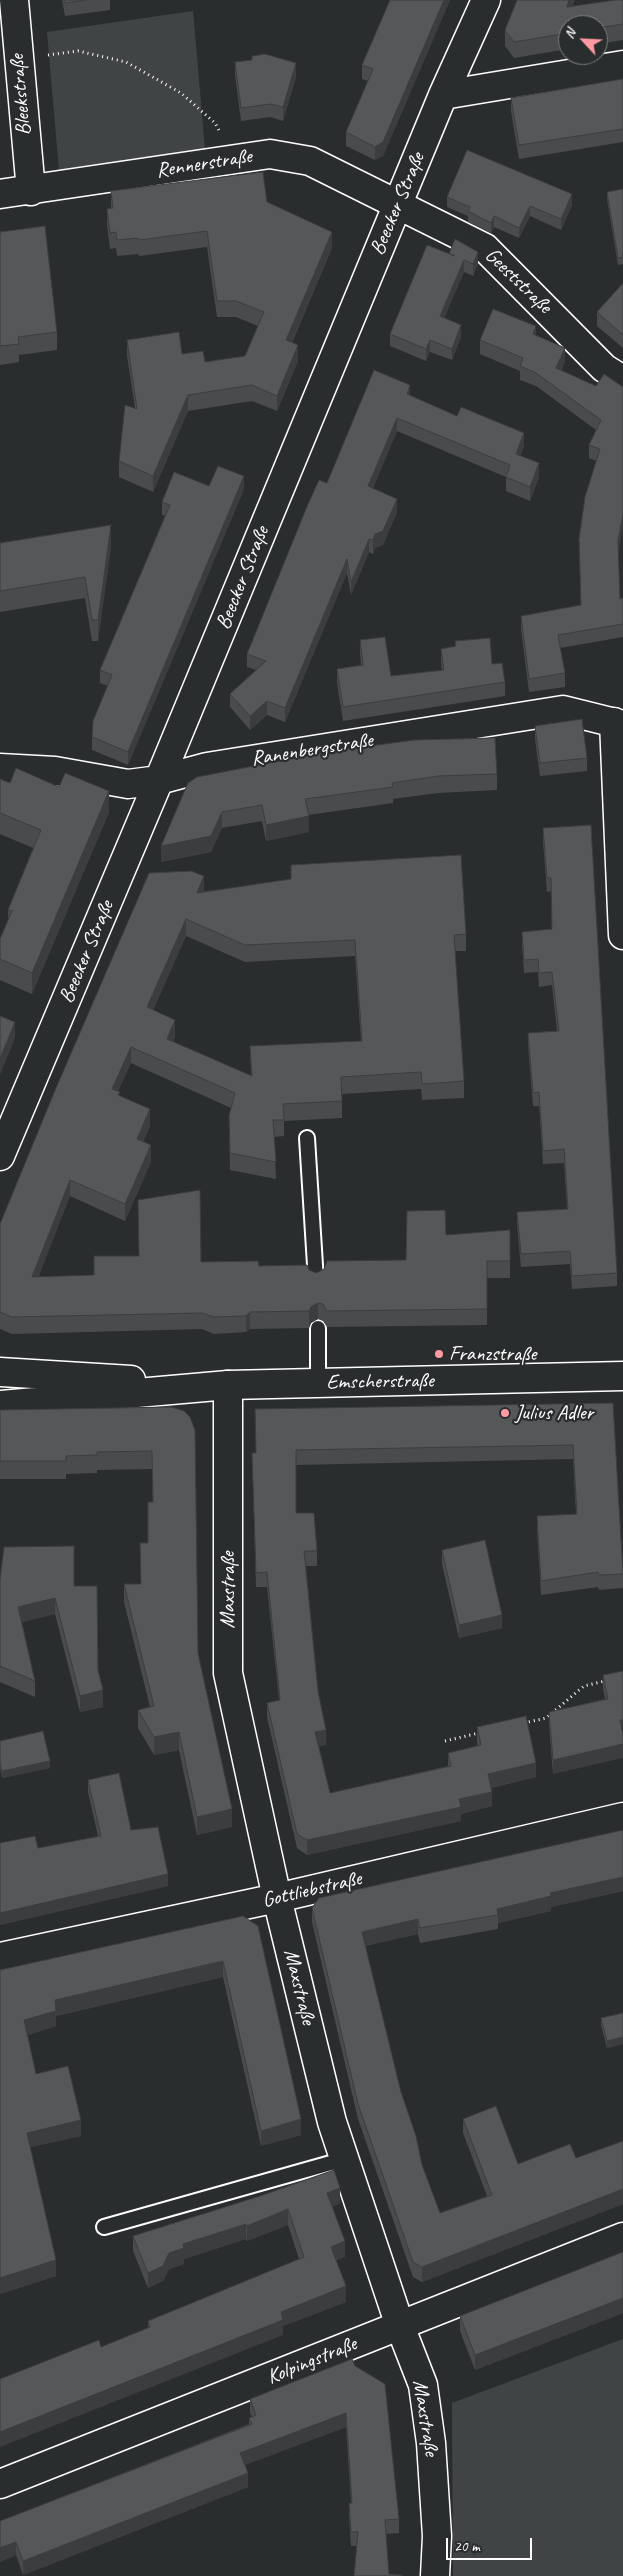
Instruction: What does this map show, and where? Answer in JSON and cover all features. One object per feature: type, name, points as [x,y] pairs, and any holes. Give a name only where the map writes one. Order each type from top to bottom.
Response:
[{"type":"street","name":"Bleekstraße","points":[[14,0],[31,191]]},
{"type":"street","name":"Beecker Straße","points":[[0,1156],[6,1123],[160,780],[397,205],[443,95],[486,0]]},
{"type":"street","points":[[443,95],[623,65]]},
{"type":"street","name":"Rennerstraße","points":[[0,194],[31,191],[270,154],[310,161],[397,205]]},
{"type":"street","name":"Geeststraße","points":[[397,205],[486,248],[604,368],[623,380]]},
{"type":"street","name":"Ranenbergstraße","points":[[0,768],[55,771],[128,784],[160,780],[207,767],[563,710],[618,724]]},
{"type":"street","points":[[618,724],[623,936]]},
{"type":"street","name":"Emscherstraße","points":[[0,1372],[228,1385]]},
{"type":"street","name":"Emscherstraße","points":[[0,1405],[228,1385],[623,1376]]},
{"type":"street","name":"Maxstraße","points":[[228,1385],[228,1673],[277,1898],[332,2122],[400,2326],[423,2385],[431,2443],[437,2536],[435,2576]]},
{"type":"street","name":"Gottliebstraße","points":[[0,1957],[277,1898],[623,1817]]},
{"type":"street","name":"Kolpingstraße","points":[[0,2484],[623,2237]]},
{"type":"lane","points":[[307,1138],[316,1281]]},
{"type":"lane","points":[[318,1328],[318,1383]]},
{"type":"lane","points":[[104,2227],[344,2158]]},
{"type":"path","points":[[18,60],[78,51],[126,62],[181,93],[215,122],[234,160]]},
{"type":"path","points":[[518,1724],[546,1718],[584,1686],[613,1679]]},
{"type":"path","points":[[445,1741],[482,1733]]},
{"type":"shaded area","points":[[193,11],[205,149],[59,170],[47,32]]},
{"type":"shaded area","points":[[623,2339],[623,2576],[453,2576],[452,2403]]},
{"type":"building","points":[[64,0],[86,0],[65,3]]},
{"type":"building","points":[[390,0],[444,0],[383,142],[375,147],[346,132],[373,69],[362,65]]},
{"type":"building","points":[[517,0],[569,0],[567,7],[623,0],[623,24],[608,26],[608,15],[558,15],[558,35],[514,42],[505,30]]},
{"type":"building","points":[[265,54],[296,63],[283,107],[270,104],[241,108],[235,62],[252,60],[252,56]]},
{"type":"building","points":[[623,79],[623,129],[519,145],[511,98]]},
{"type":"building","points":[[467,150],[572,194],[561,219],[530,206],[519,228],[494,216],[491,223],[468,211],[470,207],[447,197]]},
{"type":"building","points":[[263,172],[267,202],[332,232],[286,340],[298,345],[277,396],[252,385],[188,395],[153,476],[119,461],[125,405],[137,409],[127,340],[179,332],[182,354],[203,351],[205,362],[245,356],[264,312],[236,301],[217,301],[207,231],[139,240],[138,238],[117,240],[116,232],[110,233],[107,209],[113,208],[111,191]]},
{"type":"building","points":[[623,189],[623,257],[618,258],[607,192]]},
{"type":"building","points":[[45,226],[57,332],[18,337],[19,344],[0,346],[0,232]]},
{"type":"building","points":[[455,239],[478,252],[473,264],[464,260],[440,316],[461,325],[452,349],[430,340],[426,349],[390,334],[427,245],[449,254]]},
{"type":"building","points":[[623,283],[623,335],[597,312]]},
{"type":"building","points":[[493,309],[536,326],[533,334],[565,348],[556,368],[596,386],[604,374],[623,387],[623,514],[618,541],[620,599],[623,598],[623,624],[558,635],[565,673],[529,679],[521,616],[581,605],[579,539],[585,497],[600,449],[589,445],[601,420],[536,373],[520,366],[523,358],[480,340]]},
{"type":"building","points":[[374,370],[410,385],[407,394],[457,416],[461,407],[524,433],[516,454],[539,463],[530,487],[506,477],[510,465],[397,418],[368,486],[397,499],[383,531],[375,534],[373,540],[369,539],[351,582],[347,559],[285,708],[267,701],[250,716],[230,694],[266,661],[247,654],[308,504],[319,480],[327,483]]},
{"type":"building","points":[[218,466],[244,476],[128,752],[92,737],[93,721],[112,675],[100,670],[170,505],[162,502],[174,472],[209,486]]},
{"type":"building","points":[[111,525],[98,620],[92,620],[85,577],[0,591],[0,543]]},
{"type":"building","points":[[385,637],[391,676],[444,670],[441,649],[456,646],[455,641],[490,638],[492,664],[502,663],[505,682],[343,707],[337,669],[363,665],[360,640]]},
{"type":"building","points":[[582,719],[587,758],[540,763],[535,726]]},
{"type":"building","points":[[495,738],[497,774],[438,776],[392,783],[393,787],[305,799],[309,816],[266,825],[262,805],[222,812],[211,836],[161,846],[188,783],[197,777],[326,752],[414,740]]},
{"type":"building","points":[[16,768],[59,787],[65,773],[109,791],[32,973],[0,959],[0,939],[12,911],[8,910],[41,830],[0,813],[0,779],[10,783]]},
{"type":"building","points":[[591,825],[617,1273],[572,1276],[570,1251],[521,1254],[517,1212],[568,1209],[564,1149],[543,1151],[539,1092],[533,1093],[528,1033],[559,1031],[552,972],[539,973],[538,959],[524,960],[522,932],[552,929],[551,878],[547,878],[543,828]]},
{"type":"building","points":[[461,855],[466,934],[454,935],[464,1081],[422,1084],[421,1072],[341,1077],[342,1101],[283,1104],[284,1120],[273,1120],[276,1162],[230,1153],[229,1116],[235,1093],[131,1047],[112,1089],[120,1092],[118,1095],[150,1109],[137,1139],[151,1145],[125,1204],[70,1180],[32,1277],[94,1275],[94,1256],[139,1256],[138,1200],[200,1190],[201,1262],[258,1261],[259,1266],[307,1265],[309,1270],[316,1273],[324,1269],[327,1261],[406,1260],[407,1211],[445,1210],[446,1235],[510,1230],[510,1261],[487,1261],[487,1309],[327,1311],[323,1304],[318,1303],[311,1307],[309,1311],[250,1312],[246,1316],[214,1317],[202,1313],[12,1317],[0,1312],[0,1224],[56,1088],[149,873],[191,871],[204,876],[197,893],[291,879],[291,865]],"holes":[[[186,919],[245,945],[355,940],[362,1041],[250,1046],[252,1076],[167,1039],[175,1020],[147,1007]]]},
{"type":"building","points":[[0,1016],[15,1022],[0,1059]]},
{"type":"building","points":[[613,1403],[623,1574],[599,1575],[598,1572],[541,1581],[537,1516],[577,1514],[573,1445],[296,1450],[296,1513],[314,1513],[317,1551],[304,1551],[318,1691],[326,1730],[315,1732],[330,1793],[451,1766],[448,1753],[481,1745],[477,1727],[526,1716],[536,1763],[488,1774],[492,1792],[459,1799],[461,1807],[307,1840],[297,1834],[267,1703],[280,1700],[267,1572],[256,1573],[252,1453],[256,1453],[255,1409]]},
{"type":"building","points":[[171,1407],[184,1411],[190,1417],[195,1430],[198,1653],[232,1809],[197,1817],[179,1732],[154,1737],[138,1710],[154,1706],[124,1584],[141,1584],[140,1543],[148,1543],[148,1502],[153,1502],[152,1451],[97,1452],[97,1455],[66,1456],[66,1461],[0,1461],[0,1410]]},
{"type":"building","points":[[485,1540],[502,1615],[459,1625],[442,1550]]},
{"type":"building","points":[[74,1546],[74,1586],[97,1586],[98,1670],[103,1690],[80,1696],[55,1598],[18,1607],[35,1681],[0,1666],[0,1579],[4,1547]]},
{"type":"building","points":[[623,1671],[623,1720],[620,1720],[623,1744],[553,1760],[549,1712],[608,1699],[603,1675]]},
{"type":"building","points":[[43,1731],[50,1761],[2,1771],[0,1741]]},
{"type":"building","points":[[119,1773],[131,1830],[158,1827],[168,1874],[0,1913],[0,1843],[35,1836],[38,1848],[101,1836],[88,1780]]},
{"type":"building","points":[[623,1830],[623,1877],[550,1893],[551,1896],[497,1909],[498,1915],[420,1928],[418,1919],[362,1932],[401,2092],[416,2136],[422,2165],[440,2213],[492,2195],[463,2119],[496,2106],[518,2164],[570,2144],[576,2158],[623,2141],[623,2189],[422,2267],[413,2262],[358,2104],[312,1908],[319,1898]]},
{"type":"building","points":[[243,1916],[258,1926],[301,2119],[261,2131],[223,1961],[55,2000],[56,2011],[24,2020],[36,2074],[68,2066],[81,2120],[27,2133],[56,2260],[0,2278],[0,1970]]},
{"type":"building","points":[[623,2013],[623,2037],[607,2041],[601,2018]]},
{"type":"building","points":[[334,2170],[340,2188],[327,2193],[345,2241],[331,2247],[346,2286],[281,2312],[283,2320],[0,2432],[0,2379],[99,2340],[101,2347],[150,2327],[148,2321],[304,2257],[288,2209],[247,2226],[246,2224],[183,2244],[184,2248],[169,2253],[163,2266],[148,2273],[133,2236],[260,2196]]},
{"type":"building","points":[[623,2252],[623,2298],[475,2355],[460,2316]]},
{"type":"building","points":[[352,2359],[355,2366],[385,2384],[399,2519],[385,2520],[389,2574],[402,2576],[354,2576],[358,2532],[351,2532],[349,2503],[352,2503],[346,2413],[240,2453],[248,2473],[23,2561],[16,2542],[0,2548],[0,2521],[252,2424],[249,2418],[256,2415],[250,2399]]},
{"type":"place","name":"Franzstraße","points":[[439,1354]]},
{"type":"place","name":"Julius Adler","points":[[505,1413]]}]
